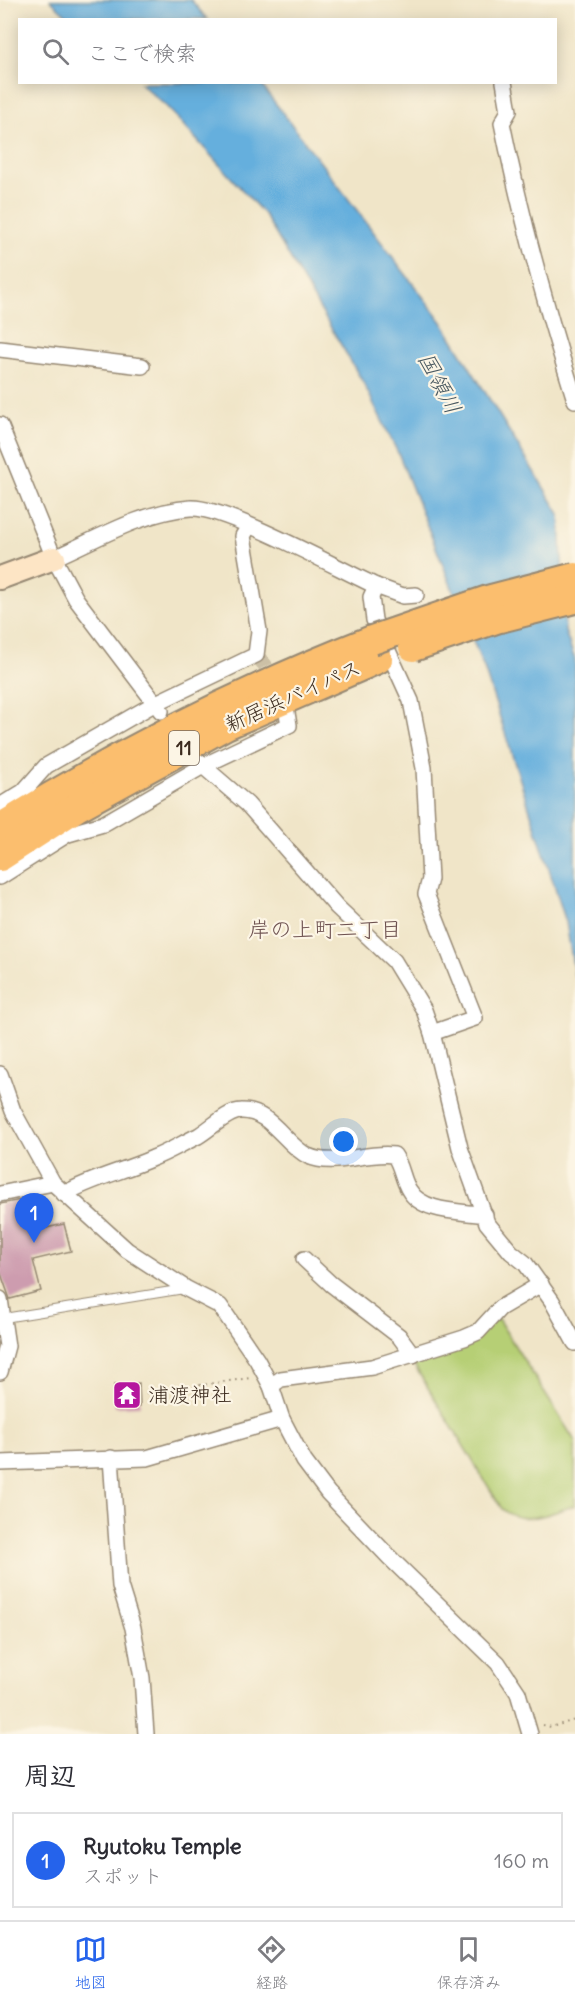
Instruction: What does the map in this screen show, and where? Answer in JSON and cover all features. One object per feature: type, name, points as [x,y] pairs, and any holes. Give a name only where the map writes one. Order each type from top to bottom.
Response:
[{"type":"highway","name":"新居浜バイパス","points":[[0,857],[77,807],[226,725],[375,650],[491,599],[575,577]]},
{"type":"highway","name":"新居浜バイパス","points":[[0,828],[69,784],[219,705],[375,650],[575,599]]},
{"type":"street","points":[[504,84],[508,111],[502,123],[521,215],[575,400]]},
{"type":"street","points":[[0,349],[142,366]]},
{"type":"street","points":[[0,425],[54,558],[75,599],[158,708]]},
{"type":"street","points":[[0,578],[54,558],[139,520],[179,510],[204,509],[249,526],[375,586],[404,596],[416,595]]},
{"type":"street","points":[[0,806],[23,792],[46,766],[256,655],[259,631],[243,536],[249,526]]},
{"type":"street","points":[[375,586],[371,597],[374,620],[411,700],[424,768],[430,879],[426,894],[475,1018],[432,1033]]},
{"type":"street","points":[[0,877],[68,834],[102,824],[201,764],[289,725],[286,713]]},
{"type":"street","points":[[201,764],[247,804],[337,908],[394,961],[424,1010],[432,1033],[460,1148],[487,1223],[525,1263],[541,1284],[575,1342]]},
{"type":"street","points":[[0,1074],[13,1111],[59,1189],[126,1250],[187,1289],[220,1306],[268,1381],[282,1419],[304,1461],[328,1493],[389,1557],[498,1663],[518,1693],[530,1734]]},
{"type":"street","points":[[0,1194],[59,1189],[82,1184],[153,1159],[205,1132],[238,1111],[251,1111],[273,1125],[305,1155],[320,1160],[339,1160],[363,1154],[394,1155],[401,1165],[409,1191],[426,1206],[485,1215]]},
{"type":"street","points":[[304,1259],[331,1284],[399,1336],[413,1355]]},
{"type":"street","points":[[268,1381],[372,1367],[478,1332],[500,1308],[541,1284]]},
{"type":"street","points":[[0,1299],[7,1346],[0,1372]]},
{"type":"street","points":[[0,1463],[147,1458],[282,1419]]},
{"type":"street","points":[[111,1458],[119,1578],[133,1628],[142,1678],[146,1734]]},
{"type":"lane","points":[[4,1318],[187,1289]]},
{"type":"path","points":[[146,1394],[268,1381]]},
{"type":"path","points":[[525,1715],[546,1727],[575,1720]]},
{"type":"green space","points":[[498,1319],[575,1441],[575,1505],[538,1517],[519,1517],[502,1509],[411,1360]]},
{"type":"water","points":[[50,0],[191,0],[206,18],[70,18]]},
{"type":"water","name":"国領川","points":[[141,84],[261,84],[442,322],[560,514],[565,631],[575,660],[575,978],[566,922],[484,668],[399,455],[363,382],[264,214],[167,107]]},
{"type":"building","points":[[21,1200],[29,1232],[64,1224],[71,1251],[33,1260],[41,1291],[10,1299],[0,1271],[0,1204]]},
{"type":"building","name":"浦渡神社","points":[[139,1383],[140,1406],[115,1407],[114,1385]]},
{"type":"tunnel","points":[[256,655],[265,665],[274,686]]},
{"type":"place","name":"Ryutoku Temple","points":[[34,1243]]},
{"type":"place","name":"浦渡神社","points":[[127,1395]]},
{"type":"district","name":"岸の上町二丁目","points":[[325,929]]}]
